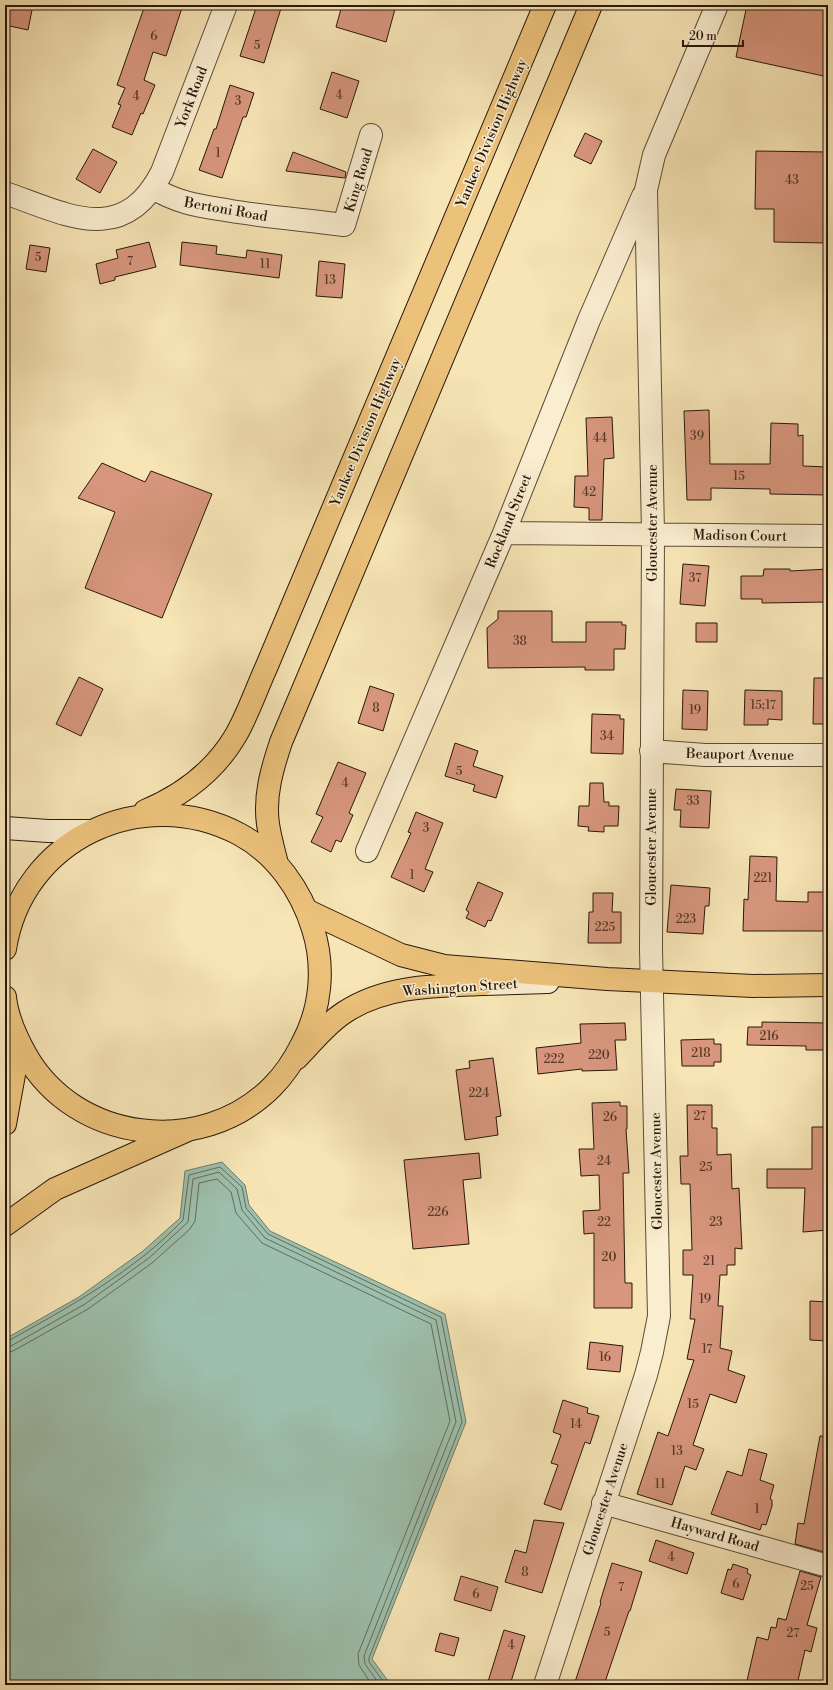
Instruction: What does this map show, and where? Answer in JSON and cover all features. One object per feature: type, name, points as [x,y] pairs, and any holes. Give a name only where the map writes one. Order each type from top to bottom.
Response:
[{"type":"main road","name":"Yankee Division Highway","points":[[133,817],[173,798],[193,784],[220,757],[236,735],[266,668],[545,5]]},
{"type":"main road","points":[[277,864],[268,824],[268,795],[272,770],[281,742],[591,5]]},
{"type":"main road","points":[[5,949],[7,934],[19,903],[36,876],[53,856],[69,844],[91,831],[133,817],[171,814],[205,820],[241,835],[277,864],[294,886],[308,911],[318,943],[320,973],[317,1006],[310,1030],[291,1065],[272,1087],[245,1108],[218,1122],[188,1130],[55,1189],[5,1225]]},
{"type":"main road","name":"Washington Street","points":[[308,911],[401,955],[444,966],[607,980],[652,980],[753,986],[828,985]]},
{"type":"main road","name":"Washington Street","points":[[291,1065],[334,1020],[344,1012],[367,1001],[396,991],[422,986],[483,984]]},
{"type":"main road","points":[[5,997],[14,1034],[15,1069],[5,1124]]},
{"type":"main road","points":[[14,1034],[34,1069],[46,1083],[63,1099],[82,1111],[104,1122],[134,1130],[160,1132],[188,1130]]},
{"type":"street","name":"York Road","points":[[153,188],[162,172],[226,5]]},
{"type":"street","name":"Gloucester Avenue","points":[[545,1685],[652,1352],[659,1316],[652,980],[651,751],[653,533],[646,269],[646,190],[654,155],[717,5]]},
{"type":"street","name":"King Road","points":[[344,225],[371,135]]},
{"type":"street","points":[[5,193],[71,216],[98,220],[116,216],[128,210],[153,188]]},
{"type":"street","name":"Bertoni Road","points":[[153,188],[168,198],[192,205],[344,225]]},
{"type":"street","name":"Rockland Street","points":[[367,851],[504,533],[588,320],[646,190]]},
{"type":"street","name":"Madison Court","points":[[504,533],[653,533],[828,536]]},
{"type":"street","name":"Beauport Avenue","points":[[651,751],[705,754],[828,755]]},
{"type":"street","points":[[5,828],[48,831],[91,831]]},
{"type":"street","name":"Washington Street","points":[[483,984],[607,980]]},
{"type":"street","name":"Hayward Road","points":[[603,1503],[828,1566]]},
{"type":"water","points":[[222,1162],[245,1185],[249,1205],[270,1231],[445,1314],[466,1422],[372,1659],[391,1685],[5,1685],[5,1339],[79,1297],[143,1251],[180,1218],[185,1171]]},
{"type":"building","points":[[9,5],[33,5],[28,30],[5,25]]},
{"type":"building","points":[[145,5],[183,5],[166,56],[153,52],[144,80],[155,85],[143,114],[141,113],[132,135],[112,127],[121,105],[118,104],[125,88],[117,85]]},
{"type":"building","points":[[257,5],[282,5],[264,63],[240,56]]},
{"type":"building","points":[[342,5],[382,5],[395,9],[386,42],[336,27]]},
{"type":"building","points":[[747,5],[828,5],[828,77],[736,57]]},
{"type":"building","points":[[332,72],[359,81],[347,118],[320,109]]},
{"type":"building","points":[[230,85],[254,93],[246,117],[243,117],[222,178],[199,170],[214,129],[216,129]]},
{"type":"building","points":[[585,133],[602,141],[591,164],[574,156]]},
{"type":"building","points":[[93,149],[117,162],[100,193],[76,179]]},
{"type":"building","points":[[756,151],[828,152],[828,243],[774,242],[774,209],[755,209]]},
{"type":"building","points":[[293,152],[346,172],[345,178],[286,171]]},
{"type":"building","points":[[149,242],[156,267],[115,277],[115,280],[100,284],[96,264],[118,258],[116,250]]},
{"type":"building","points":[[182,242],[217,246],[216,254],[246,258],[247,250],[282,255],[279,278],[180,265]]},
{"type":"building","points":[[30,245],[50,248],[46,272],[26,269]]},
{"type":"building","points":[[319,261],[345,264],[342,298],[316,296]]},
{"type":"building","points":[[709,410],[710,464],[770,464],[771,423],[798,424],[798,436],[803,435],[803,466],[828,467],[828,495],[770,494],[770,489],[711,488],[711,500],[687,500],[684,411]]},
{"type":"building","points":[[612,417],[614,458],[604,459],[602,520],[589,520],[589,508],[574,507],[575,476],[588,476],[586,418]]},
{"type":"building","points":[[102,463],[145,482],[151,471],[212,494],[162,618],[85,588],[115,512],[78,498]]},
{"type":"building","points":[[683,564],[709,566],[705,606],[680,604]]},
{"type":"building","points":[[764,569],[790,569],[790,571],[828,569],[828,602],[762,603],[762,599],[741,599],[741,576],[763,576]]},
{"type":"building","points":[[498,611],[552,611],[552,642],[586,642],[586,622],[622,622],[622,625],[626,625],[625,649],[614,649],[614,670],[585,670],[585,667],[488,668],[487,628],[498,619]]},
{"type":"building","points":[[696,623],[717,623],[717,642],[696,642]]},
{"type":"building","points":[[79,677],[103,689],[81,736],[56,724]]},
{"type":"building","points":[[814,678],[828,678],[828,724],[813,724]]},
{"type":"building","points":[[370,686],[394,694],[383,731],[358,723]]},
{"type":"building","points":[[683,690],[708,691],[707,730],[682,729]]},
{"type":"building","points":[[745,690],[782,691],[782,720],[768,719],[768,725],[744,725]]},
{"type":"building","points":[[592,714],[620,715],[620,719],[624,719],[623,754],[591,753]]},
{"type":"building","points":[[455,743],[478,751],[473,766],[503,776],[496,798],[473,791],[475,785],[445,776]]},
{"type":"building","points":[[338,762],[366,773],[349,813],[353,815],[341,842],[336,840],[331,852],[311,842],[323,817],[316,814]]},
{"type":"building","points":[[590,783],[603,783],[604,802],[609,802],[609,806],[619,806],[618,826],[604,826],[604,832],[588,831],[589,827],[578,826],[579,806],[589,806]]},
{"type":"building","points":[[676,789],[711,791],[709,828],[680,827],[681,810],[674,810]]},
{"type":"building","points":[[416,812],[443,823],[425,869],[433,872],[424,892],[391,877],[411,833],[408,832]]},
{"type":"building","points":[[750,856],[777,857],[776,901],[808,902],[808,892],[828,892],[828,931],[743,931],[744,899],[748,900]]},
{"type":"building","points":[[478,882],[503,893],[491,921],[488,920],[485,927],[466,918],[469,912],[466,910]]},
{"type":"building","points":[[671,885],[710,888],[709,906],[705,906],[703,934],[667,932]]},
{"type":"building","points":[[593,893],[613,893],[612,912],[621,912],[621,943],[588,943],[589,912],[593,912]]},
{"type":"building","points":[[762,1022],[828,1023],[828,1050],[806,1050],[806,1046],[747,1045],[748,1027],[762,1027]]},
{"type":"building","points":[[625,1023],[626,1040],[615,1040],[617,1070],[582,1071],[582,1069],[538,1074],[536,1048],[581,1043],[580,1024]]},
{"type":"building","points":[[714,1039],[714,1044],[721,1044],[721,1062],[714,1062],[714,1066],[682,1066],[681,1040]]},
{"type":"building","points":[[493,1058],[501,1116],[496,1117],[498,1135],[465,1140],[456,1070],[470,1068],[469,1061]]},
{"type":"building","points":[[620,1102],[620,1106],[627,1106],[626,1129],[629,1173],[623,1173],[625,1283],[632,1283],[632,1308],[594,1308],[594,1233],[584,1234],[583,1211],[600,1210],[599,1175],[581,1176],[579,1149],[594,1149],[592,1103]]},
{"type":"building","points":[[687,1105],[712,1105],[712,1128],[717,1128],[717,1155],[731,1154],[732,1189],[739,1188],[742,1249],[735,1248],[735,1265],[727,1265],[727,1275],[720,1275],[718,1306],[723,1306],[720,1348],[732,1351],[728,1370],[745,1376],[736,1403],[710,1394],[693,1445],[704,1449],[696,1470],[685,1466],[672,1505],[637,1494],[658,1432],[668,1436],[694,1360],[687,1359],[695,1319],[690,1319],[693,1275],[683,1275],[683,1250],[692,1250],[690,1184],[681,1184],[680,1156],[688,1156]]},
{"type":"building","points":[[812,1127],[828,1127],[828,1230],[803,1232],[805,1188],[767,1188],[767,1169],[812,1169]]},
{"type":"building","points":[[479,1153],[481,1178],[463,1180],[469,1244],[413,1249],[404,1160]]},
{"type":"building","points":[[810,1301],[828,1302],[828,1341],[810,1340]]},
{"type":"building","points":[[590,1342],[623,1346],[620,1372],[587,1369]]},
{"type":"building","points":[[563,1400],[588,1408],[587,1413],[599,1416],[590,1444],[585,1442],[561,1510],[544,1504],[558,1465],[551,1463],[561,1435],[553,1432]]},
{"type":"building","points":[[820,1436],[828,1436],[828,1553],[795,1544],[798,1523],[804,1524]]},
{"type":"building","points":[[749,1449],[767,1454],[760,1480],[774,1485],[770,1499],[772,1500],[772,1506],[766,1525],[762,1524],[760,1530],[711,1514],[727,1471],[742,1476]]},
{"type":"building","points":[[534,1520],[564,1523],[542,1593],[505,1582],[515,1550],[526,1553]]},
{"type":"building","points":[[656,1540],[694,1553],[687,1574],[649,1561]]},
{"type":"building","points":[[612,1563],[642,1572],[630,1611],[604,1685],[574,1685],[601,1603],[600,1602]]},
{"type":"building","points":[[733,1564],[748,1569],[747,1573],[751,1575],[743,1600],[721,1593],[728,1569],[731,1570]]},
{"type":"building","points":[[800,1571],[821,1577],[807,1625],[817,1628],[811,1652],[805,1650],[797,1685],[746,1685],[757,1637],[768,1640],[771,1627],[776,1628],[778,1618],[786,1620]]},
{"type":"building","points":[[461,1576],[498,1587],[491,1611],[454,1600]]},
{"type":"building","points":[[504,1630],[525,1636],[510,1685],[487,1685]]},
{"type":"building","points":[[440,1633],[459,1638],[454,1656],[435,1651]]}]
